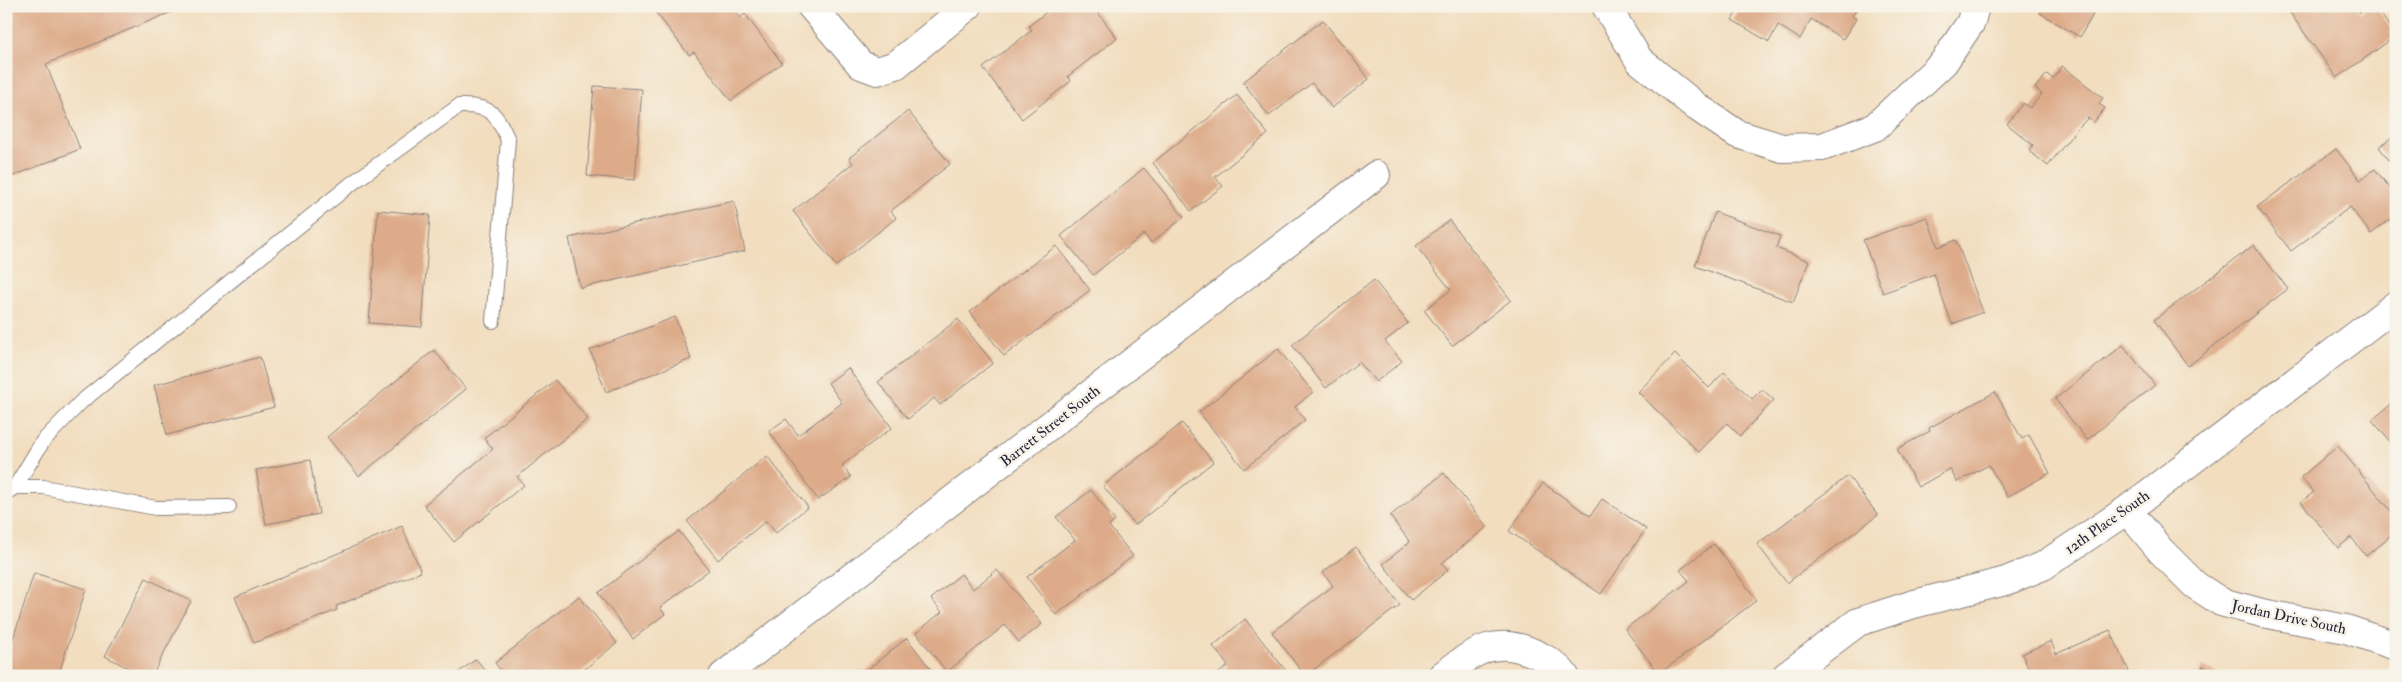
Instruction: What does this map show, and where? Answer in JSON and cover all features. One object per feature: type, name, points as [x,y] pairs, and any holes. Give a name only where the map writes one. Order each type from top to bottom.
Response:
[{"type":"street","points":[[811,6],[861,65],[876,71],[896,65],[968,6]]},
{"type":"street","points":[[1606,6],[1639,60],[1697,107],[1738,134],[1782,148],[1822,147],[1875,128],[1944,62],[1971,22],[1975,6]]},
{"type":"street","name":"Barrett Street South","points":[[724,676],[1376,175]]},
{"type":"street","name":"12th Place South","points":[[1786,676],[1858,622],[1914,604],[2006,581],[2043,566],[2127,510],[2396,306]]},
{"type":"street","name":"Jordan Drive South","points":[[2127,510],[2162,551],[2195,585],[2221,602],[2262,614],[2346,629],[2396,646]]},
{"type":"street","points":[[1442,676],[1472,653],[1501,644],[1529,651],[1557,665],[1565,676]]},
{"type":"lane","points":[[10,490],[44,441],[81,402],[350,184],[459,106],[477,105],[491,110],[502,125],[508,140],[493,321]]},
{"type":"lane","points":[[10,490],[43,487],[156,508],[229,507]]},
{"type":"building","points":[[6,6],[186,6],[46,64],[80,149],[6,179]]},
{"type":"building","points":[[651,6],[731,6],[740,18],[745,14],[782,63],[731,101],[694,52],[689,55]]},
{"type":"building","points":[[1054,6],[1093,6],[1117,38],[1068,76],[1071,81],[1022,119],[983,68],[1032,30],[1029,26]]},
{"type":"building","points":[[1740,6],[1859,6],[1852,16],[1856,19],[1843,39],[1811,19],[1800,39],[1778,25],[1769,42],[1732,20]]},
{"type":"building","points":[[2044,6],[2098,6],[2080,37],[2040,13]]},
{"type":"building","points":[[2300,6],[2356,6],[2360,13],[2369,6],[2375,6],[2396,36],[2337,78],[2290,13]]},
{"type":"building","points":[[1323,20],[1369,79],[1332,108],[1312,83],[1269,116],[1243,82]]},
{"type":"building","points":[[2062,66],[2103,98],[2099,104],[2105,108],[2093,123],[2088,118],[2076,130],[2048,166],[2029,151],[2033,145],[2007,124],[2023,103],[2030,108],[2042,94],[2035,88],[2047,74],[2053,79]]},
{"type":"building","points":[[594,86],[642,89],[635,180],[587,176]]},
{"type":"building","points":[[1237,95],[1268,134],[1215,177],[1223,186],[1191,211],[1153,163]]},
{"type":"building","points":[[908,111],[950,164],[891,211],[896,218],[836,266],[793,211],[853,163],[849,158]]},
{"type":"building","points":[[2396,134],[2396,169],[2379,147]]},
{"type":"building","points":[[2336,149],[2360,180],[2375,169],[2396,196],[2396,215],[2371,234],[2350,207],[2291,251],[2257,207]]},
{"type":"building","points":[[1144,168],[1184,217],[1151,243],[1144,234],[1093,275],[1061,236]]},
{"type":"building","points":[[734,201],[745,251],[580,288],[569,238]]},
{"type":"building","points":[[378,210],[430,215],[422,327],[369,323]]},
{"type":"building","points":[[1715,212],[1780,236],[1776,248],[1809,261],[1793,302],[1695,266]]},
{"type":"building","points":[[1927,217],[1938,247],[1956,240],[1983,312],[1952,324],[1934,274],[1883,293],[1863,240]]},
{"type":"building","points":[[1449,220],[1511,300],[1452,346],[1424,310],[1451,290],[1416,246]]},
{"type":"building","points":[[2254,245],[2288,289],[2188,366],[2154,320]]},
{"type":"building","points":[[1056,246],[1090,290],[1004,356],[970,312]]},
{"type":"building","points":[[1374,280],[1408,323],[1385,341],[1402,361],[1376,382],[1359,362],[1326,388],[1292,345]]},
{"type":"building","points":[[675,317],[691,359],[606,392],[590,350]]},
{"type":"building","points":[[958,319],[993,363],[940,405],[934,398],[908,419],[878,382]]},
{"type":"building","points":[[2123,345],[2155,385],[2087,440],[2055,399]]},
{"type":"building","points":[[1278,349],[1313,392],[1295,407],[1305,420],[1244,469],[1199,412]]},
{"type":"building","points":[[434,350],[466,389],[359,476],[327,437]]},
{"type":"building","points":[[1675,354],[1709,388],[1724,372],[1752,399],[1762,389],[1774,400],[1740,436],[1727,423],[1699,452],[1638,392]]},
{"type":"building","points":[[260,357],[274,407],[167,435],[154,385]]},
{"type":"building","points":[[848,368],[892,428],[842,465],[851,477],[818,500],[769,431],[786,419],[798,435],[842,403],[828,383]]},
{"type":"building","points":[[555,380],[588,419],[517,477],[524,485],[454,542],[424,505],[493,449],[484,438]]},
{"type":"building","points":[[1995,392],[2022,439],[2029,435],[2050,473],[2007,497],[1989,465],[1957,482],[1950,469],[1918,487],[1897,449],[1930,431],[1929,428]]},
{"type":"building","points":[[2396,400],[2396,449],[2372,420]]},
{"type":"building","points":[[1182,423],[1213,462],[1135,525],[1103,486]]},
{"type":"building","points":[[2338,446],[2396,517],[2396,531],[2366,556],[2351,537],[2338,548],[2301,502],[2314,492],[2301,477]]},
{"type":"building","points":[[767,456],[808,507],[776,533],[766,521],[718,560],[687,521]]},
{"type":"building","points":[[310,460],[319,514],[266,524],[256,470]]},
{"type":"building","points":[[1444,473],[1487,527],[1442,563],[1448,570],[1411,600],[1383,564],[1410,542],[1390,516]]},
{"type":"building","points":[[1848,476],[1878,515],[1787,583],[1757,544]]},
{"type":"building","points":[[1543,483],[1590,516],[1602,499],[1646,529],[1601,594],[1509,531]]},
{"type":"building","points":[[1091,490],[1115,521],[1109,526],[1133,556],[1056,615],[1027,577],[1075,540],[1056,517]]},
{"type":"building","points":[[402,526],[421,572],[336,606],[337,610],[254,643],[235,597]]},
{"type":"building","points":[[679,531],[709,570],[660,608],[665,614],[633,639],[598,593]]},
{"type":"building","points":[[1714,544],[1757,600],[1659,674],[1625,629],[1689,581],[1680,570]]},
{"type":"building","points":[[1356,547],[1400,605],[1305,676],[1272,632],[1333,586],[1323,572]]},
{"type":"building","points":[[997,570],[1042,624],[1019,642],[1005,625],[947,672],[916,633],[942,612],[931,599],[961,574],[973,589]]},
{"type":"building","points":[[34,573],[86,589],[58,676],[6,676],[6,661]]},
{"type":"building","points":[[146,578],[191,601],[152,676],[144,676],[105,656]]},
{"type":"building","points":[[579,596],[617,643],[576,676],[505,676],[495,663]]},
{"type":"building","points":[[1245,619],[1290,676],[1215,676],[1228,666],[1213,646]]},
{"type":"building","points":[[2110,630],[2129,671],[2118,676],[2032,676],[2022,654],[2051,641],[2056,654]]},
{"type":"building","points":[[907,638],[936,676],[859,676]]},
{"type":"building","points":[[476,659],[490,676],[454,676]]},
{"type":"building","points":[[2203,666],[2222,676],[2199,676]]}]
